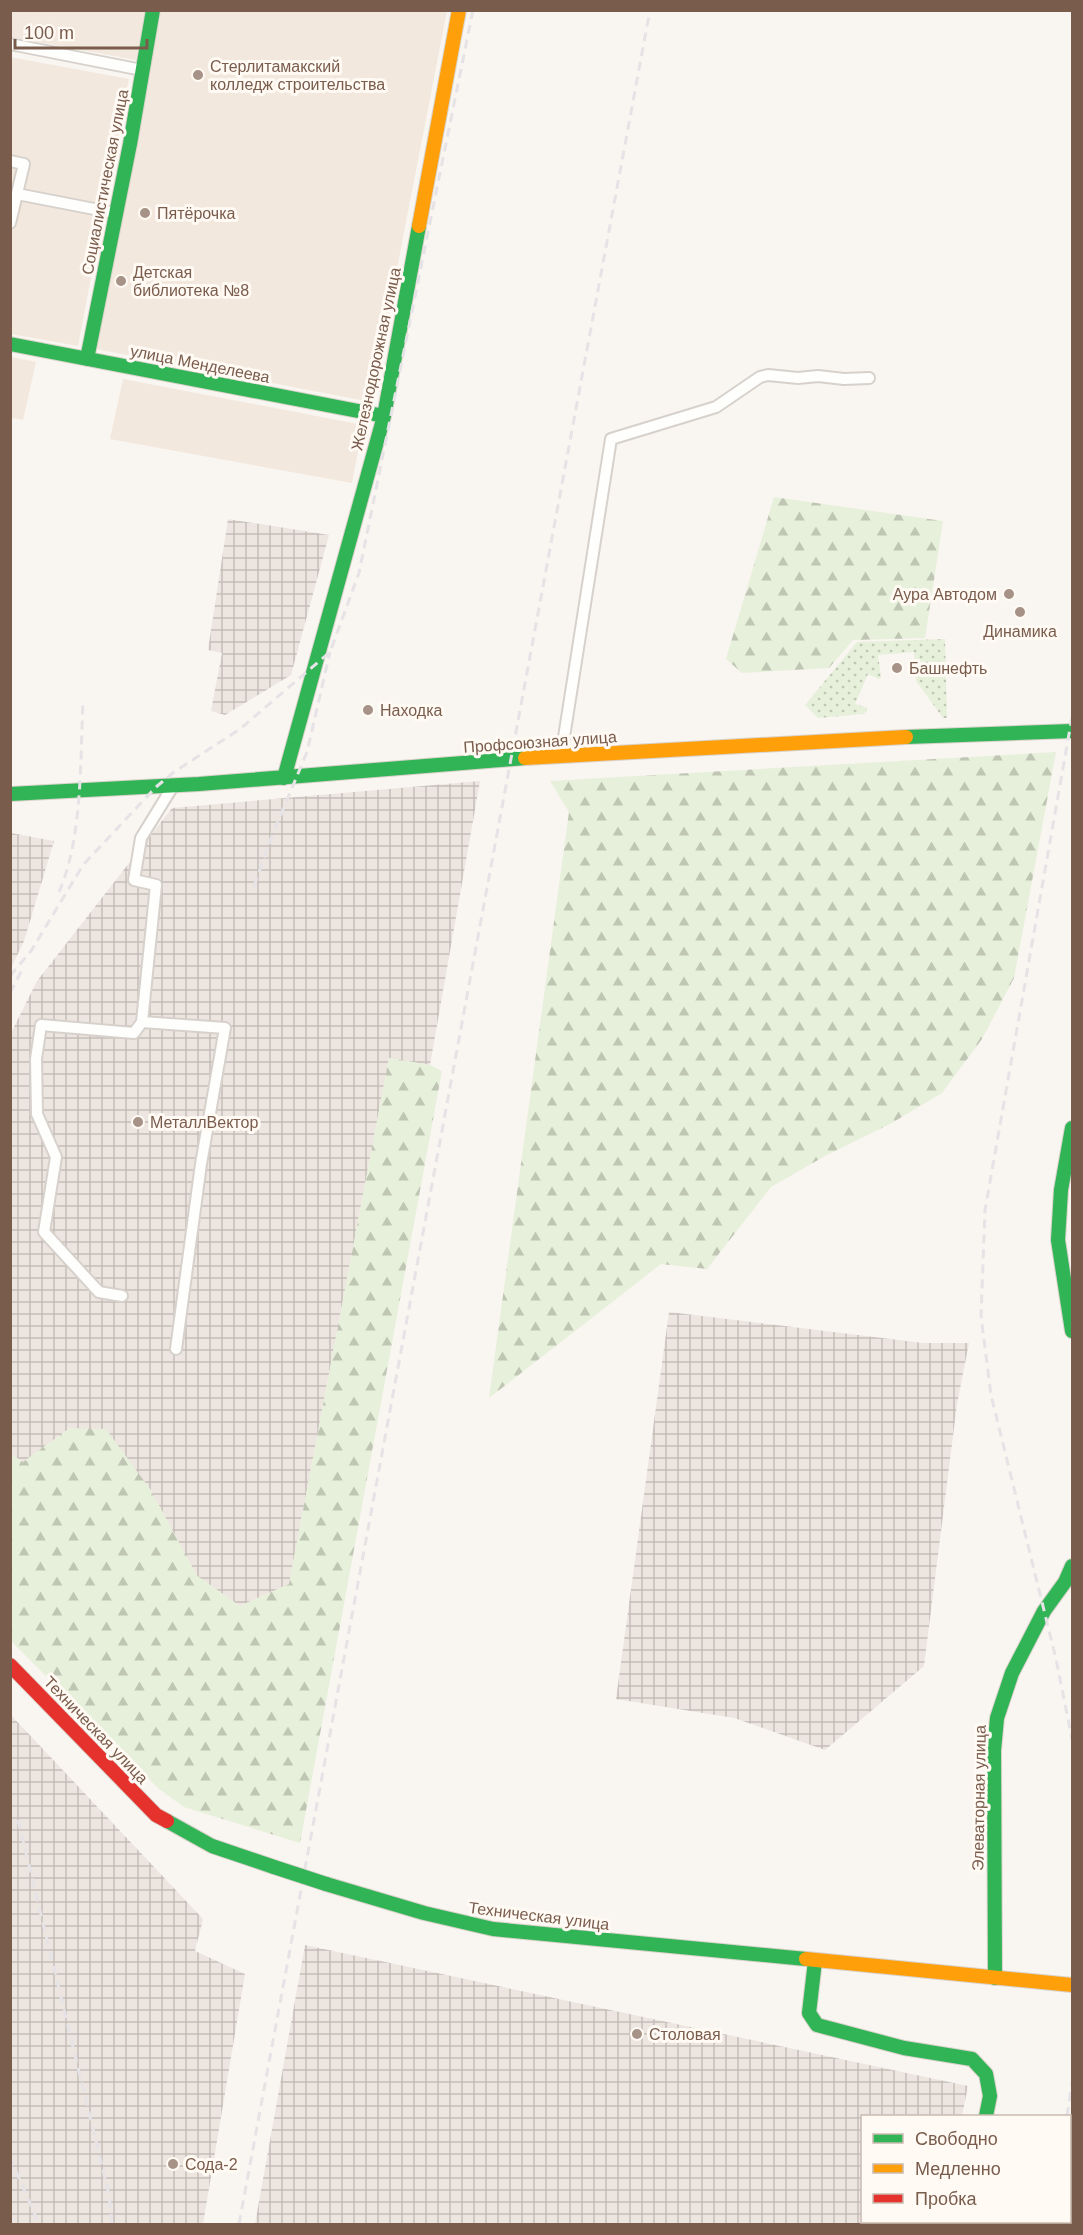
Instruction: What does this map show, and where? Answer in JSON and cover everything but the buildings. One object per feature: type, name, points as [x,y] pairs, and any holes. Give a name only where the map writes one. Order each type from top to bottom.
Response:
[{"type":"main road","name":"Социалистическая улица","points":[[87,359],[153,10]]},
{"type":"main road","name":"Железнодорожная улица","points":[[284,778],[384,416],[459,10]]},
{"type":"main road","name":"улица Менделеева","points":[[10,344],[384,416]]},
{"type":"main road","name":"Профсоюзная улица","points":[[10,794],[173,786],[561,756],[939,735],[1072,731]]},
{"type":"main road","points":[[1072,1128],[1061,1190],[1058,1240],[1072,1331]]},
{"type":"main road","name":"Элеваторная улица","points":[[995,1978],[994,1750],[997,1718],[1012,1673],[1044,1611],[1065,1582],[1072,1566]]},
{"type":"main road","name":"Техническая улица","points":[[10,1665],[156,1815],[212,1846],[326,1884],[424,1913],[493,1929],[1072,1985]]},
{"type":"main road","points":[[815,1961],[809,2013],[817,2025],[904,2048],[972,2059],[986,2074],[990,2096],[986,2115]]},
{"type":"street","points":[[10,44],[142,70]]},
{"type":"street","points":[[10,161],[24,164],[10,223]]},
{"type":"street","points":[[18,194],[115,213]]},
{"type":"street","points":[[561,756],[611,439],[717,407],[760,377],[768,375],[798,378],[819,376],[844,379],[869,378]]},
{"type":"street","points":[[123,1296],[99,1292],[44,1232],[56,1157],[37,1114],[36,1059],[41,1025],[134,1033],[142,1022],[156,885],[134,880],[141,838],[173,786]]},
{"type":"street","points":[[142,1022],[225,1029],[201,1164],[176,1349]]},
{"type":"shaded area","points":[[10,11],[145,11],[136,60],[11,37]]},
{"type":"shaded area","points":[[161,11],[447,11],[371,402],[96,349]]},
{"type":"shaded area","points":[[10,57],[129,79],[78,346],[11,334]]},
{"type":"shaded area","points":[[11,357],[36,362],[23,420],[11,418]]},
{"type":"shaded area","points":[[123,379],[363,425],[352,483],[110,439]]},
{"type":"shaded area","points":[[228,519],[329,535],[291,675],[225,715],[211,711],[222,653],[208,650]]},
{"type":"shaded area","points":[[480,781],[430,1065],[389,1058],[289,1584],[240,1606],[197,1576],[150,1489],[70,1428],[23,1462],[11,1454],[10,1035],[37,981],[172,808]]},
{"type":"shaded area","points":[[11,833],[54,841],[24,941],[11,968]]},
{"type":"shaded area","points":[[669,1312],[923,1343],[969,1343],[957,1404],[924,1666],[825,1750],[734,1718],[616,1699]]},
{"type":"shaded area","points":[[10,1714],[203,1919],[195,1951],[245,1974],[203,2224],[11,2224]]},
{"type":"shaded area","points":[[305,1945],[968,2086],[962,2115],[861,2115],[861,2223],[943,2224],[255,2224]]},
{"type":"shaded area","points":[[1072,2115],[1072,2224],[1055,2224],[1071,2223]]},
{"type":"green space","points":[[774,497],[943,521],[925,638],[853,640],[829,668],[742,673],[726,659]]},
{"type":"green space","points":[[945,639],[947,718],[943,718],[916,681],[914,652],[878,655],[881,677],[879,679],[868,674],[855,704],[868,708],[864,714],[818,718],[805,705],[857,642]]},
{"type":"green space","points":[[1056,752],[1014,978],[982,1039],[942,1093],[890,1124],[825,1156],[771,1187],[707,1269],[661,1264],[489,1398],[569,812],[550,781]]},
{"type":"green space","points":[[389,1058],[430,1065],[442,1071],[300,1843],[184,1807],[159,1789],[11,1641],[11,1454],[23,1462],[70,1428],[106,1429],[150,1489],[197,1576],[240,1606],[289,1584]]},
{"type":"railway","points":[[10,976],[31,951],[83,865],[156,787],[174,772],[240,729],[330,652],[359,573],[473,10]]},
{"type":"railway","points":[[239,2224],[650,10]]},
{"type":"railway","points":[[254,886],[307,752],[330,652]]},
{"type":"railway","points":[[59,892],[67,870],[76,823],[83,701]]},
{"type":"railway","points":[[1072,717],[985,1210],[981,1316],[991,1395],[1056,1659],[1072,1739]]},
{"type":"railway","points":[[10,993],[22,970]]},
{"type":"railway","points":[[18,1820],[109,2195],[112,2224]]},
{"type":"railway","points":[[1067,2115],[1072,2083]]},
{"type":"railway","points":[[10,2157],[39,2224]]},
{"type":"traffic: fast","points":[[87,359],[130,144],[153,10]]},
{"type":"traffic: fast","points":[[284,778],[384,416],[419,226]]},
{"type":"traffic: fast","points":[[10,344],[384,416]]},
{"type":"traffic: fast","points":[[906,737],[1072,731]]},
{"type":"traffic: fast","points":[[10,794],[199,784],[525,758]]},
{"type":"traffic: fast","points":[[1072,1128],[1061,1190],[1058,1240],[1072,1331]]},
{"type":"traffic: fast","points":[[995,1978],[994,1750],[997,1718],[1012,1673],[1044,1611],[1065,1582],[1072,1566]]},
{"type":"traffic: fast","points":[[167,1821],[212,1846],[274,1867]]},
{"type":"traffic: fast","points":[[274,1867],[326,1884]]},
{"type":"traffic: fast","points":[[326,1884],[424,1913],[493,1929],[806,1959]]},
{"type":"traffic: fast","points":[[815,1961],[809,2013],[817,2025],[904,2048],[972,2059],[986,2074],[990,2096],[986,2115]]},
{"type":"traffic: slow","points":[[419,226],[459,10]]},
{"type":"traffic: slow","points":[[525,758],[906,737]]},
{"type":"traffic: slow","points":[[806,1959],[1072,1985]]},
{"type":"traffic: jam","points":[[10,1665],[156,1815],[167,1821]]},
{"type":"place","name":"Стерлитамакский колледж строительства","points":[[198,75]]},
{"type":"place","name":"Пятёрочка","points":[[145,213]]},
{"type":"place","name":"Детская библиотека №8","points":[[121,281]]},
{"type":"place","name":"Аура Автодом","points":[[1009,594]]},
{"type":"place","name":"Динамика","points":[[1020,612]]},
{"type":"place","name":"Башнефть","points":[[897,668]]},
{"type":"place","name":"Находка","points":[[368,710]]},
{"type":"place","name":"МеталлВектор","points":[[138,1122]]},
{"type":"place","name":"Столовая","points":[[637,2034]]},
{"type":"place","name":"Сода-2","points":[[173,2164]]}]
